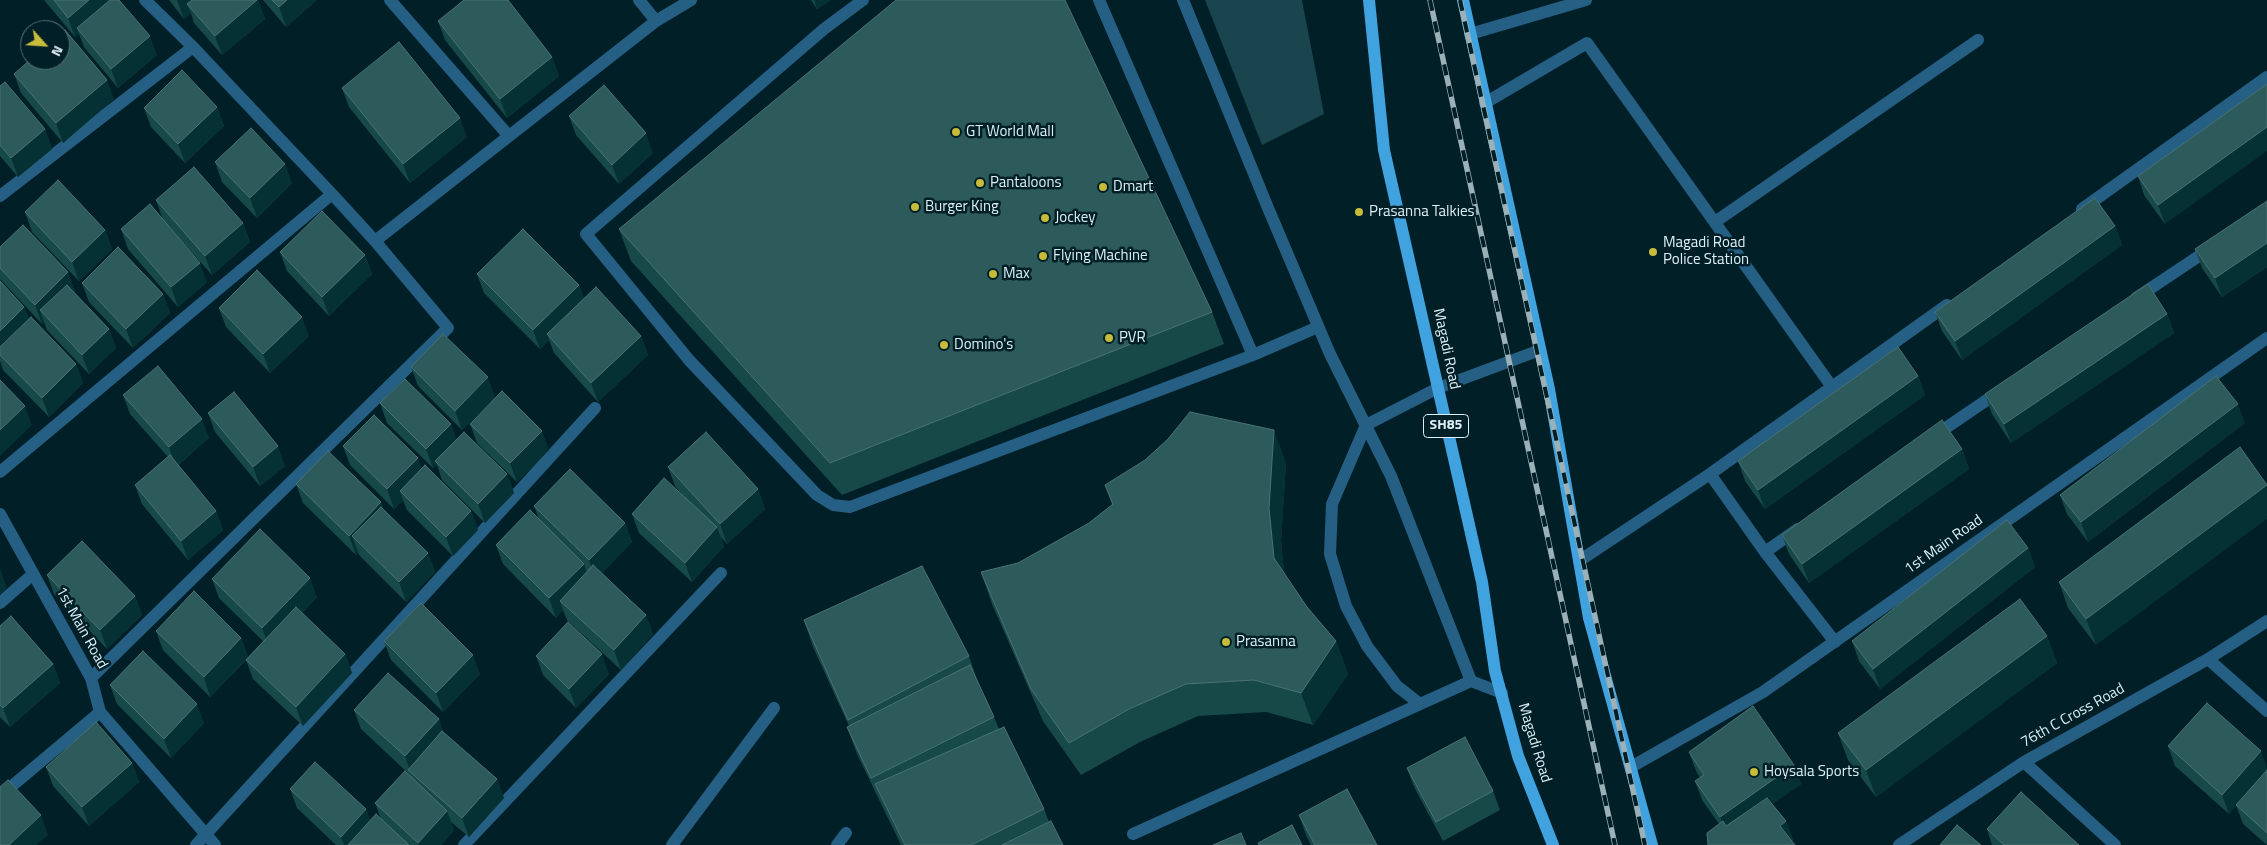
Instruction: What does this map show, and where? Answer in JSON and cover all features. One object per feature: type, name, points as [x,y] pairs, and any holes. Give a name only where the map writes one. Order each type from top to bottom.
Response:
[{"type":"main road","name":"Magadi Road","points":[[1369,0],[1384,150],[1482,582],[1495,671],[1518,756],[1553,845]]},
{"type":"main road","points":[[1462,0],[1540,350],[1589,618],[1652,845]]},
{"type":"street","points":[[91,678],[448,328],[375,241],[332,194],[193,47],[145,0]]},
{"type":"street","points":[[390,0],[508,135]]},
{"type":"street","points":[[639,0],[656,20]]},
{"type":"street","points":[[375,241],[656,20],[691,0]]},
{"type":"street","points":[[863,0],[824,29],[586,234],[690,360],[817,495],[833,505],[850,507],[1253,355],[1318,327]]},
{"type":"street","points":[[1099,0],[1253,355]]},
{"type":"street","points":[[1183,0],[1318,327],[1391,476],[1471,681]]},
{"type":"street","points":[[1470,34],[1586,0]]},
{"type":"street","points":[[1715,222],[1978,40]]},
{"type":"street","points":[[1485,103],[1587,43],[1832,387]]},
{"type":"street","points":[[0,196],[193,47]]},
{"type":"street","points":[[2074,215],[2267,77]]},
{"type":"street","points":[[0,472],[332,194]]},
{"type":"street","points":[[2127,305],[2218,243]]},
{"type":"street","points":[[1579,561],[1710,474],[1961,295]]},
{"type":"street","name":"1st Main Road","points":[[1631,767],[1764,692],[2267,338]]},
{"type":"street","points":[[1420,704],[1397,686],[1367,646],[1346,606],[1330,554],[1332,504],[1366,425],[1438,388],[1540,350]]},
{"type":"street","points":[[1921,445],[2012,383]]},
{"type":"street","points":[[196,845],[595,408]]},
{"type":"street","points":[[1710,474],[1764,552],[1835,642]]},
{"type":"street","name":"1st Main Road","points":[[0,514],[32,575],[91,678],[100,712],[215,845]]},
{"type":"street","points":[[1764,552],[1806,524]]},
{"type":"street","points":[[464,845],[721,573]]},
{"type":"street","points":[[0,603],[32,575]]},
{"type":"street","name":"76th C Cross Road","points":[[1899,845],[2024,762],[2208,659],[2267,621]]},
{"type":"street","points":[[2208,659],[2267,711]]},
{"type":"street","points":[[1132,834],[1471,681],[1502,693]]},
{"type":"street","points":[[672,845],[774,708]]},
{"type":"street","points":[[0,796],[100,712]]},
{"type":"street","points":[[2024,762],[2115,845]]},
{"type":"street","points":[[837,845],[846,833]]},
{"type":"shaded area","points":[[1205,0],[1302,0],[1324,114],[1262,145]]},
{"type":"building","points":[[54,0],[89,0],[68,18]]},
{"type":"building","points":[[110,0],[119,0],[150,36],[111,69],[77,28]]},
{"type":"building","points":[[192,0],[257,0],[215,36],[187,4]]},
{"type":"building","points":[[272,0],[287,0],[279,7]]},
{"type":"building","points":[[464,0],[508,0],[552,57],[500,99],[438,21]]},
{"type":"building","name":"GT World Mall","points":[[896,0],[1065,0],[1212,312],[830,463],[619,229]]},
{"type":"building","points":[[70,36],[107,80],[56,123],[14,74],[20,69],[70,70]]},
{"type":"building","points":[[399,42],[460,118],[403,164],[342,88]]},
{"type":"building","points":[[182,70],[217,107],[178,144],[144,108]]},
{"type":"building","points":[[5,82],[45,129],[11,158],[0,145],[0,86]]},
{"type":"building","points":[[2267,84],[2267,127],[2158,205],[2138,176]]},
{"type":"building","points":[[604,85],[646,133],[612,165],[569,116]]},
{"type":"building","points":[[251,128],[285,164],[250,198],[215,162]]},
{"type":"building","points":[[194,167],[243,223],[205,256],[156,200]]},
{"type":"building","points":[[58,180],[105,230],[72,262],[25,212]]},
{"type":"building","points":[[2095,198],[2115,226],[1955,341],[1935,312]]},
{"type":"building","points":[[2267,201],[2267,243],[2215,278],[2195,249]]},
{"type":"building","points":[[150,204],[200,263],[171,287],[121,229]]},
{"type":"building","points":[[322,211],[365,255],[322,297],[280,252]]},
{"type":"building","points":[[23,225],[68,272],[35,305],[0,268],[0,247]]},
{"type":"building","points":[[523,229],[579,285],[533,330],[477,274]]},
{"type":"building","points":[[118,247],[163,294],[126,329],[82,283]]},
{"type":"building","points":[[257,270],[302,317],[263,354],[219,308]]},
{"type":"building","points":[[0,281],[24,307],[0,331]]},
{"type":"building","points":[[2148,284],[2167,314],[2004,424],[1985,394]]},
{"type":"building","points":[[67,285],[109,329],[82,355],[40,310]]},
{"type":"building","points":[[596,287],[641,336],[591,383],[547,334]]},
{"type":"building","points":[[31,317],[76,364],[42,398],[0,355],[0,347]]},
{"type":"building","points":[[443,334],[488,377],[455,411],[411,367]]},
{"type":"building","points":[[1898,347],[1918,376],[1758,490],[1738,461]]},
{"type":"building","points":[[158,366],[202,419],[169,447],[123,395]]},
{"type":"building","points":[[2216,376],[2238,404],[2081,522],[2060,495]]},
{"type":"building","points":[[405,379],[451,424],[426,449],[380,403]]},
{"type":"building","points":[[0,380],[25,406],[0,430]]},
{"type":"building","points":[[502,391],[542,431],[510,463],[470,424]]},
{"type":"building","points":[[234,392],[278,446],[253,467],[208,413]]},
{"type":"building","points":[[1190,412],[1274,430],[1269,508],[1274,558],[1307,607],[1336,641],[1301,693],[1254,680],[1186,684],[1129,709],[1069,743],[1031,689],[981,572],[1018,563],[1089,523],[1113,504],[1105,485],[1145,460],[1168,439]]},
{"type":"building","points":[[374,415],[418,458],[387,489],[343,446]]},
{"type":"building","points":[[1942,420],[1962,449],[1802,564],[1782,535]]},
{"type":"building","points":[[464,432],[507,474],[478,504],[435,461]]},
{"type":"building","points":[[706,432],[758,489],[720,524],[668,467]]},
{"type":"building","points":[[2240,447],[2267,485],[2086,619],[2059,582]]},
{"type":"building","points":[[328,451],[381,502],[349,536],[296,484]]},
{"type":"building","points":[[170,455],[216,511],[181,541],[135,485]]},
{"type":"building","points":[[425,465],[471,511],[446,537],[400,491]]},
{"type":"building","points":[[570,469],[625,523],[589,560],[534,506]]},
{"type":"building","points":[[664,478],[717,527],[685,563],[632,514]]},
{"type":"building","points":[[381,507],[428,553],[399,582],[352,536]]},
{"type":"building","points":[[530,510],[584,564],[549,598],[496,545]]},
{"type":"building","points":[[2007,520],[2028,548],[1873,669],[1852,641]]},
{"type":"building","points":[[260,529],[310,578],[262,628],[212,579]]},
{"type":"building","points":[[82,541],[135,596],[100,630],[47,575]]},
{"type":"building","points":[[593,565],[646,615],[614,650],[560,601]]},
{"type":"building","points":[[922,566],[969,656],[848,720],[804,620]]},
{"type":"building","points":[[194,591],[241,638],[204,677],[156,631]]},
{"type":"building","points":[[2020,599],[2047,636],[1866,770],[1838,733]]},
{"type":"building","points":[[421,603],[473,655],[436,693],[384,641]]},
{"type":"building","points":[[296,607],[345,654],[296,707],[246,660]]},
{"type":"building","points":[[11,616],[53,664],[3,708],[0,705],[0,626]]},
{"type":"building","points":[[568,622],[602,654],[569,689],[536,656]]},
{"type":"building","points":[[143,651],[197,704],[164,739],[110,685]]},
{"type":"building","points":[[970,665],[994,717],[871,778],[847,727]]},
{"type":"building","points":[[388,673],[439,719],[405,756],[354,710]]},
{"type":"building","points":[[2207,703],[2261,751],[2222,795],[2168,746]]},
{"type":"building","points":[[1753,706],[1794,765],[1720,817],[1695,781],[1704,775],[1689,752]]},
{"type":"building","points":[[96,722],[132,763],[82,807],[46,767]]},
{"type":"building","points":[[1004,727],[1044,809],[971,845],[905,845],[875,784]]},
{"type":"building","points":[[442,731],[497,779],[462,818],[408,770]]},
{"type":"building","points":[[1465,737],[1493,791],[1436,822],[1407,768]]},
{"type":"building","points":[[315,762],[366,809],[341,837],[290,789]]},
{"type":"building","points":[[2267,770],[2267,833],[2236,805]]},
{"type":"building","points":[[405,771],[447,811],[418,843],[375,803]]},
{"type":"building","points":[[8,780],[41,815],[9,845],[0,845],[0,787]]},
{"type":"building","points":[[1347,789],[1377,845],[1315,845],[1299,815]]},
{"type":"building","points":[[2021,792],[2079,845],[2004,845],[1987,829]]},
{"type":"building","points":[[1767,798],[1786,821],[1780,826],[1795,845],[1708,845],[1707,833],[1723,821],[1726,826]]},
{"type":"building","points":[[376,814],[409,845],[348,845]]},
{"type":"building","points":[[1051,821],[1063,845],[1002,845]]},
{"type":"building","points":[[1292,825],[1302,845],[1259,845],[1258,843]]},
{"type":"building","points":[[1957,825],[1981,845],[1940,845]]},
{"type":"building","points":[[1241,833],[1246,845],[1213,845]]},
{"type":"railway","points":[[1430,0],[1615,845]]},
{"type":"railway","points":[[1460,0],[1645,845]]},
{"type":"place","name":"GT World Mall","points":[[956,132]]},
{"type":"place","name":"Pantaloons","points":[[980,183]]},
{"type":"place","name":"Dmart","points":[[1103,187]]},
{"type":"place","name":"Burger King","points":[[915,207]]},
{"type":"place","name":"Prasanna Talkies","points":[[1359,212]]},
{"type":"place","name":"Jockey","points":[[1045,218]]},
{"type":"place","name":"Magadi Road Police Station","points":[[1653,252]]},
{"type":"place","name":"Flying Machine","points":[[1043,256]]},
{"type":"place","name":"Max","points":[[993,274]]},
{"type":"place","name":"PVR","points":[[1109,338]]},
{"type":"place","name":"Domino's","points":[[944,345]]},
{"type":"place","name":"Prasanna","points":[[1226,642]]},
{"type":"place","name":"Hoysala Sports","points":[[1754,772]]}]
